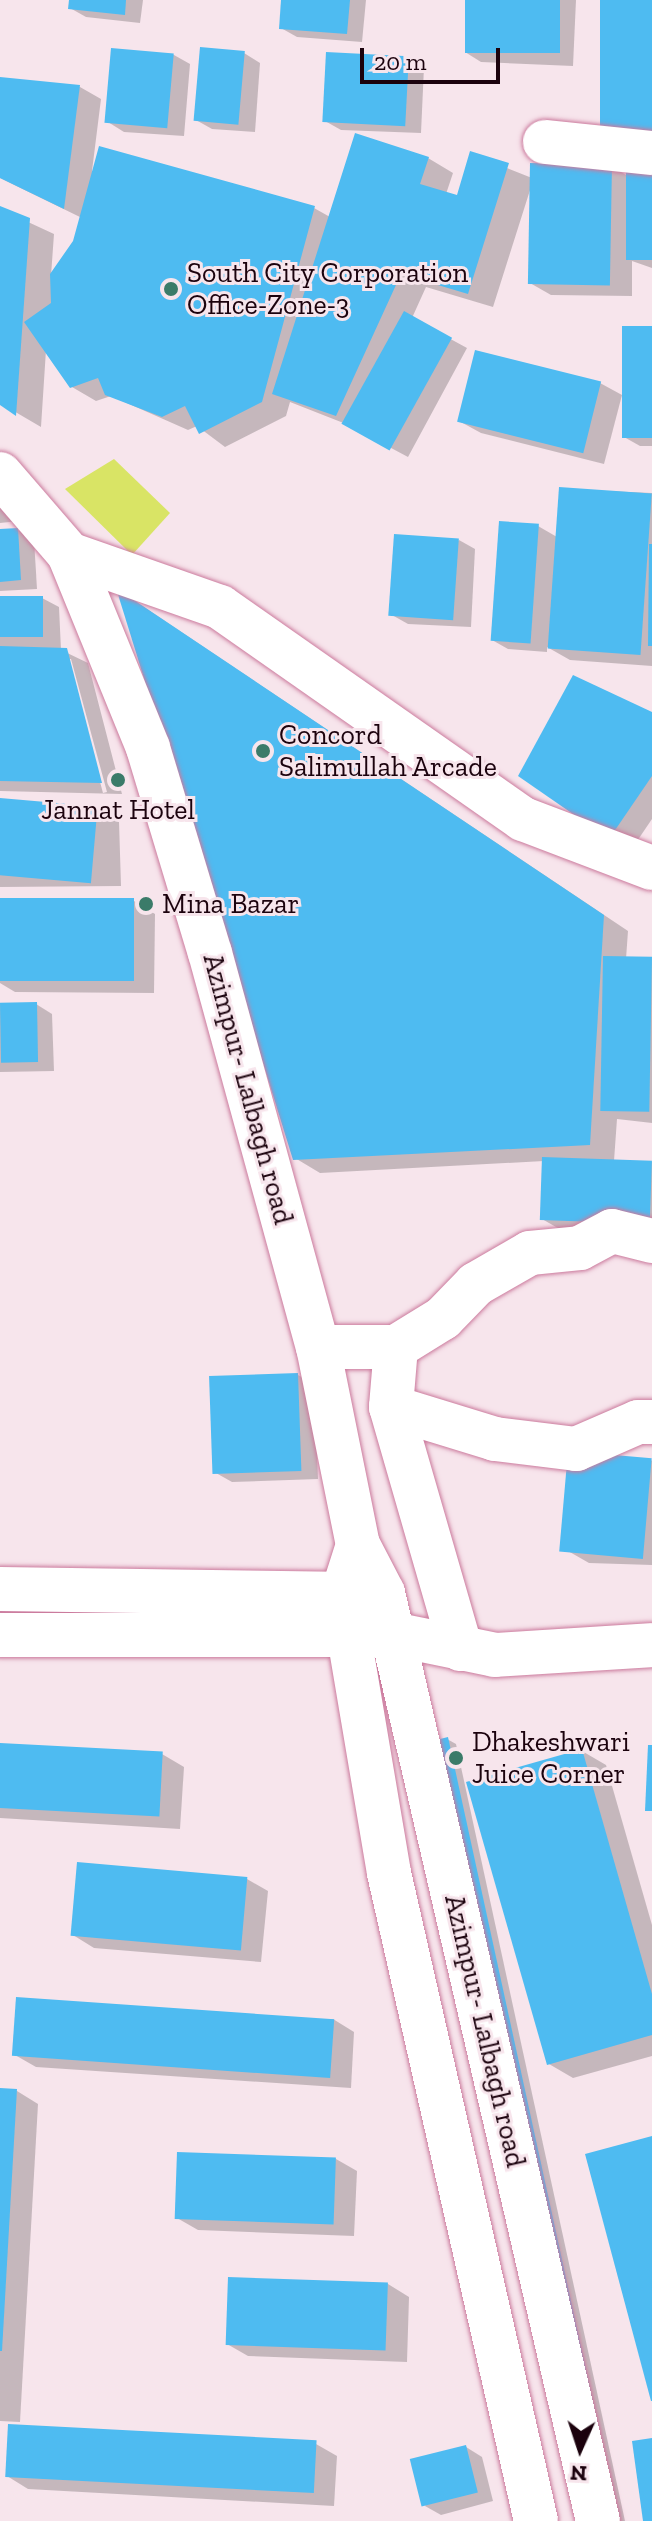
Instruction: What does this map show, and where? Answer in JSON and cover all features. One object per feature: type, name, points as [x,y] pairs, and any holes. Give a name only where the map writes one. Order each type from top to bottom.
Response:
[{"type":"main road","points":[[545,142],[652,153]]},
{"type":"main road","points":[[0,474],[69,554],[220,607],[523,819],[652,868]]},
{"type":"main road","name":"Azimpur- Lalbagh road","points":[[69,554],[148,748],[210,953],[318,1347],[358,1545],[366,1615],[598,2521]]},
{"type":"main road","points":[[318,1347],[396,1347],[443,1318],[476,1284],[530,1253],[580,1248],[612,1231],[652,1241]]},
{"type":"main road","points":[[396,1347],[391,1407],[461,1649]]},
{"type":"main road","points":[[391,1407],[495,1439],[576,1449],[647,1420]]},
{"type":"main road","points":[[0,1589],[366,1615],[461,1649],[495,1655],[652,1645]]},
{"type":"main road","points":[[0,1635],[366,1615]]},
{"type":"main road","points":[[366,1615],[389,1873],[536,2521]]},
{"type":"green space","points":[[114,459],[170,513],[132,555],[65,489]]},
{"type":"building","points":[[69,0],[126,0],[125,15],[68,9]]},
{"type":"building","points":[[281,0],[350,0],[347,34],[279,29]]},
{"type":"building","points":[[465,0],[560,0],[560,53],[465,53]]},
{"type":"building","points":[[600,0],[652,0],[652,137],[600,137]]},
{"type":"building","points":[[200,47],[245,51],[238,125],[194,121]]},
{"type":"building","points":[[111,48],[174,53],[167,128],[104,123]]},
{"type":"building","points":[[326,52],[409,56],[405,126],[322,122]]},
{"type":"building","points":[[0,77],[80,85],[64,209],[0,178]]},
{"type":"building","points":[[355,133],[429,157],[420,184],[457,195],[470,151],[509,163],[468,294],[401,274],[336,416],[272,394]]},
{"type":"building","name":"South City Corporation Office-Zone-3","points":[[99,146],[315,206],[262,402],[199,434],[185,406],[162,417],[105,395],[98,378],[70,388],[24,322],[51,303],[50,274],[73,241]]},
{"type":"building","points":[[530,163],[612,164],[610,285],[528,284]]},
{"type":"building","points":[[626,167],[652,167],[652,260],[626,260]]},
{"type":"building","points":[[0,206],[30,218],[16,416],[0,405]]},
{"type":"building","points":[[404,311],[452,338],[390,450],[341,424]]},
{"type":"building","points":[[622,326],[652,326],[652,438],[622,438]]},
{"type":"building","points":[[475,350],[601,381],[583,453],[457,422]]},
{"type":"building","points":[[559,487],[652,493],[640,655],[548,649]]},
{"type":"building","points":[[499,521],[539,524],[531,643],[491,641]]},
{"type":"building","points":[[18,528],[21,580],[0,582],[0,529]]},
{"type":"building","points":[[394,534],[459,539],[453,620],[388,616]]},
{"type":"building","points":[[649,544],[652,544],[652,646],[648,646]]},
{"type":"building","name":"Concord Salimullah Arcade","points":[[116,588],[604,915],[590,1145],[293,1160]]},
{"type":"building","points":[[0,596],[43,596],[43,637],[0,637]]},
{"type":"building","points":[[0,646],[67,648],[102,783],[0,781]]},
{"type":"building","points":[[573,675],[652,712],[652,776],[609,839],[518,776]]},
{"type":"building","points":[[0,798],[98,807],[91,883],[0,875]]},
{"type":"building","points":[[0,898],[134,898],[134,981],[0,981]]},
{"type":"building","points":[[603,956],[652,957],[649,1112],[600,1111]]},
{"type":"building","points":[[37,1002],[38,1062],[1,1063],[0,1003]]},
{"type":"building","points":[[542,1157],[652,1161],[650,1224],[540,1220]]},
{"type":"building","points":[[298,1373],[301,1471],[212,1474],[209,1376]]},
{"type":"building","points":[[568,1451],[652,1458],[643,1559],[559,1552]]},
{"type":"building","points":[[448,1737],[619,2521],[436,1740]]},
{"type":"building","points":[[0,1743],[163,1752],[159,1816],[0,1808]]},
{"type":"building","points":[[648,1745],[652,1745],[652,1811],[645,1811]]},
{"type":"building","points":[[582,1749],[652,1994],[652,2035],[547,2065],[466,1782]]},
{"type":"building","points":[[77,1862],[247,1877],[241,1951],[71,1936]]},
{"type":"building","points":[[16,1997],[334,2019],[330,2078],[12,2056]]},
{"type":"building","points":[[0,2088],[17,2089],[2,2351],[0,2351]]},
{"type":"building","points":[[652,2136],[652,2401],[651,2401],[585,2154]]},
{"type":"building","points":[[177,2152],[336,2158],[334,2225],[175,2219]]},
{"type":"building","points":[[228,2277],[388,2283],[386,2351],[226,2345]]},
{"type":"building","points":[[8,2424],[317,2440],[314,2493],[5,2477]]},
{"type":"building","points":[[652,2438],[652,2521],[643,2521],[632,2441]]},
{"type":"building","points":[[466,2445],[478,2493],[422,2507],[410,2459]]},
{"type":"place","name":"South City Corporation Office-Zone-3","points":[[171,289]]},
{"type":"place","name":"Concord Salimullah Arcade","points":[[263,751]]},
{"type":"place","name":"Jannat Hotel","points":[[118,780]]},
{"type":"place","name":"Mina Bazar","points":[[146,904]]},
{"type":"place","name":"Dhakeshwari Juice Corner","points":[[456,1758]]}]
